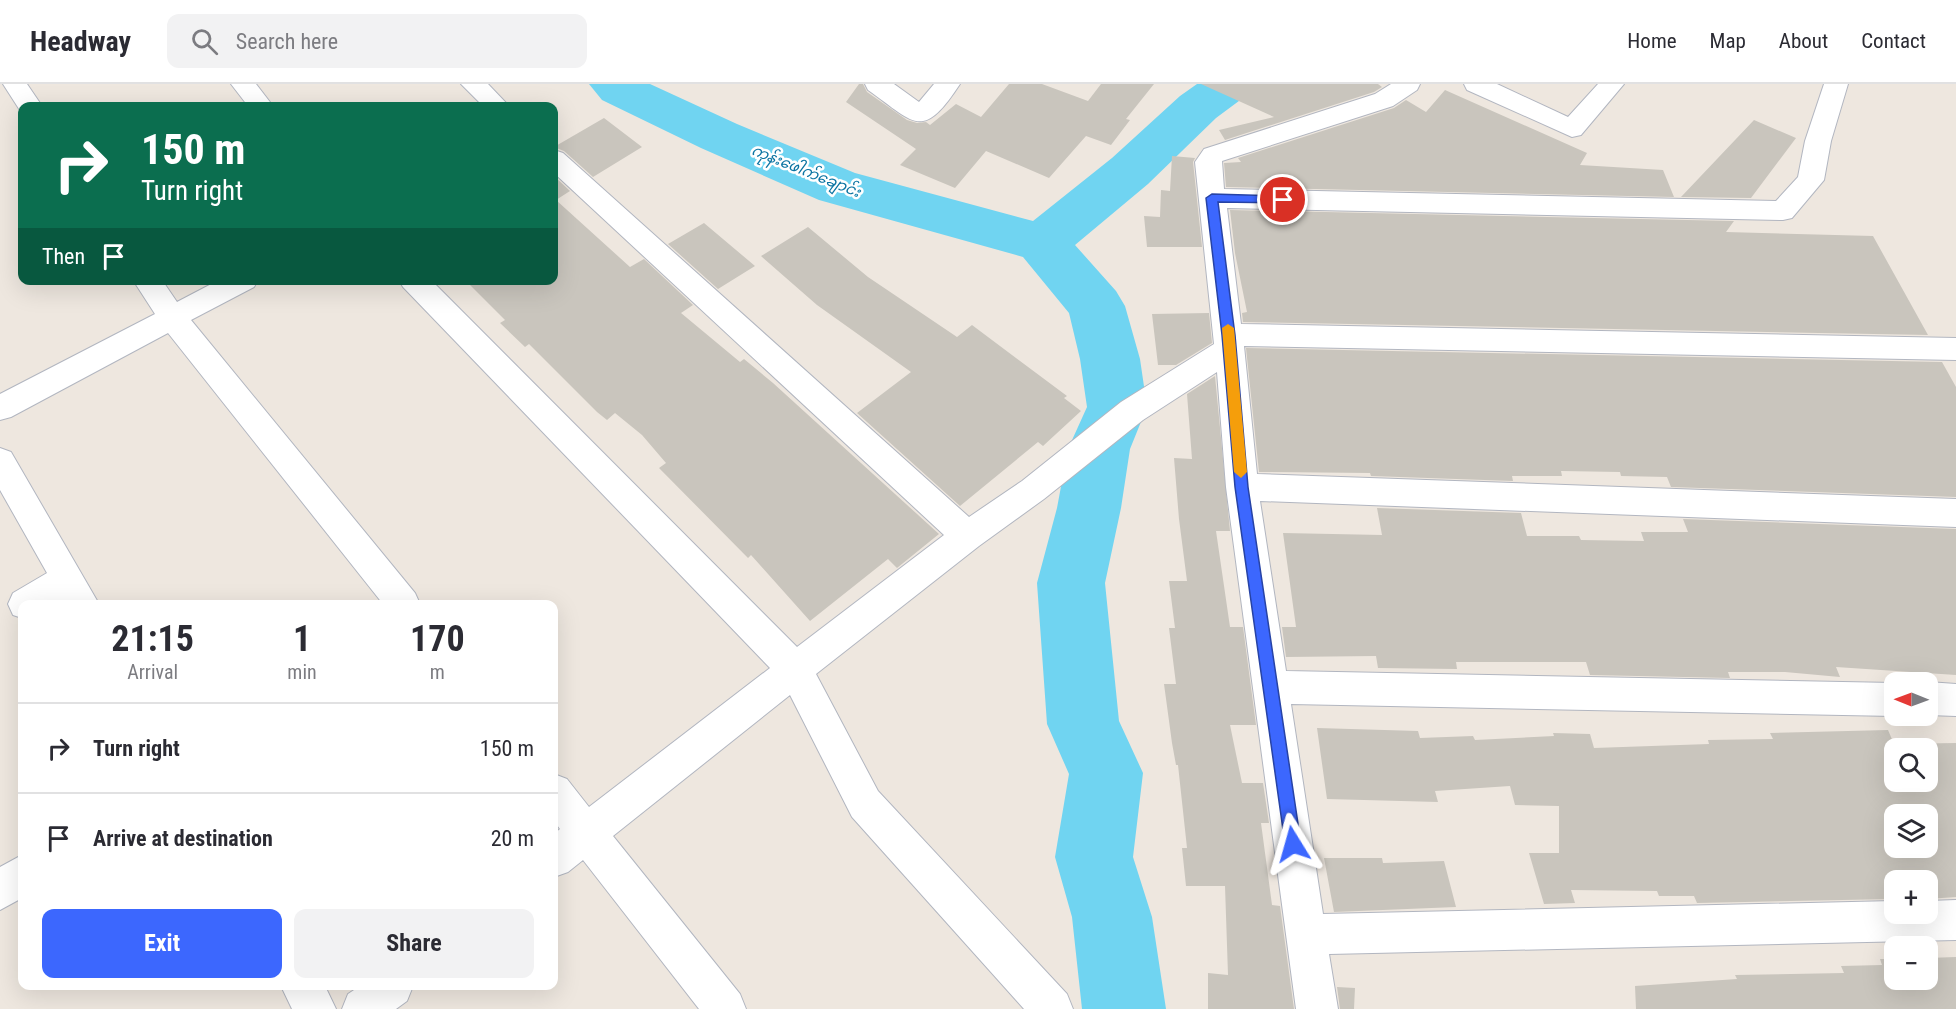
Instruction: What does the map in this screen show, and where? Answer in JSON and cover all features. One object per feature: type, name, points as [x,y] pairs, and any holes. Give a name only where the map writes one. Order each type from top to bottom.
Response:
[{"type":"street","points":[[15,84],[27,102]]},
{"type":"street","points":[[243,84],[258,102]]},
{"type":"street","points":[[473,84],[493,102]]},
{"type":"street","points":[[877,84],[921,115],[948,84]]},
{"type":"street","points":[[1317,1009],[1242,487],[1229,342],[1208,162],[1213,155],[1384,100],[1408,84]]},
{"type":"street","points":[[1476,84],[1572,129],[1612,84]]},
{"type":"street","points":[[1212,198],[1783,211],[1811,180],[1818,141],[1836,84]]},
{"type":"street","points":[[558,163],[967,536]]},
{"type":"street","points":[[150,285],[172,318],[400,600]]},
{"type":"street","points":[[0,408],[235,285]]},
{"type":"street","points":[[419,285],[795,669],[866,804],[1052,1009]]},
{"type":"street","points":[[558,855],[967,536],[1033,490],[1132,411],[1229,342],[1956,349]]},
{"type":"street","points":[[0,461],[75,592],[44,600]]},
{"type":"street","points":[[1242,487],[1956,513]]},
{"type":"street","points":[[0,619],[18,608]]},
{"type":"street","points":[[1271,687],[1884,699]]},
{"type":"street","points":[[558,797],[725,1009]]},
{"type":"street","points":[[0,890],[18,878]]},
{"type":"street","points":[[1306,934],[1956,920]]},
{"type":"street","points":[[304,990],[315,1009]]},
{"type":"street","points":[[363,1009],[387,990]]},
{"type":"building","points":[[859,84],[863,84],[867,92],[907,120],[917,123],[926,122],[930,125],[956,104],[981,117],[1009,84],[1042,84],[1088,101],[1101,84],[1154,84],[1126,119],[1130,120],[1111,145],[1086,136],[1049,178],[986,151],[955,188],[900,165],[916,149],[846,102]]},
{"type":"building","points":[[1201,84],[1378,84],[1382,87],[1374,92],[1225,140],[1219,130],[1274,117]]},
{"type":"building","points":[[1445,90],[1587,153],[1580,165],[1663,170],[1674,197],[1226,187],[1224,163],[1241,162],[1238,158],[1394,108],[1406,100],[1426,112]]},
{"type":"building","points":[[604,118],[642,147],[593,177],[564,151],[558,149],[558,145]]},
{"type":"building","points":[[1754,120],[1796,138],[1751,198],[1681,197]]},
{"type":"building","points":[[1172,156],[1195,158],[1193,162],[1202,247],[1147,247],[1144,216],[1160,217],[1161,190],[1170,191]]},
{"type":"building","points":[[558,180],[570,191],[558,199]]},
{"type":"building","points":[[558,202],[630,267],[644,259],[693,305],[681,313],[740,362],[744,359],[773,383],[939,534],[897,568],[888,559],[810,621],[751,555],[748,558],[659,468],[666,463],[642,435],[615,413],[607,420],[597,412],[529,344],[525,347],[500,323],[505,320],[470,285],[558,285]]},
{"type":"building","points":[[1230,210],[1734,221],[1726,232],[1873,236],[1928,335],[1243,322],[1242,313],[1247,312],[1235,253]]},
{"type":"building","points":[[704,223],[755,266],[718,289],[668,244]]},
{"type":"building","points":[[808,227],[868,277],[957,337],[972,325],[1067,396],[1064,398],[1081,411],[1043,446],[1038,442],[960,506],[857,413],[911,372],[817,305],[761,256]]},
{"type":"building","points":[[1209,313],[1212,343],[1176,365],[1158,365],[1152,314]]},
{"type":"building","points":[[1246,348],[1942,362],[1956,387],[1956,497],[1671,487],[1667,477],[1621,476],[1620,472],[1561,471],[1562,476],[1512,476],[1513,481],[1371,476],[1370,473],[1259,472]]},
{"type":"building","points":[[1215,376],[1230,531],[1216,531],[1230,627],[1243,627],[1256,725],[1230,725],[1242,783],[1263,783],[1269,823],[1261,823],[1272,905],[1280,906],[1294,1009],[1208,1009],[1208,973],[1228,975],[1225,886],[1186,886],[1182,848],[1187,848],[1178,765],[1176,765],[1172,743],[1164,684],[1176,684],[1169,628],[1175,628],[1169,581],[1187,581],[1174,458],[1192,459],[1187,394]]},
{"type":"building","points":[[1377,508],[1521,513],[1527,536],[1579,536],[1581,540],[1644,541],[1641,532],[1688,532],[1683,519],[1956,529],[1956,675],[1836,667],[1840,677],[1785,672],[1728,672],[1730,678],[1590,675],[1586,662],[1456,662],[1457,669],[1378,668],[1376,656],[1286,657],[1282,627],[1296,627],[1283,533],[1382,535]]},
{"type":"building","points":[[1317,728],[1418,731],[1420,738],[1473,736],[1475,740],[1554,736],[1553,733],[1590,734],[1594,748],[1709,744],[1708,740],[1773,739],[1770,733],[1888,730],[1891,738],[1884,738],[1884,792],[1938,792],[1938,743],[1956,743],[1956,897],[1938,898],[1938,870],[1884,870],[1884,899],[1697,903],[1694,896],[1659,896],[1657,891],[1571,890],[1575,903],[1544,904],[1529,853],[1559,853],[1559,806],[1515,805],[1510,786],[1435,791],[1438,802],[1327,799]]},
{"type":"building","points":[[1324,858],[1382,858],[1383,863],[1444,861],[1456,907],[1334,912]]},
{"type":"building","points":[[1956,957],[1956,1009],[1636,1009],[1635,986],[1737,979],[1735,975],[1844,973],[1841,966],[1882,965],[1880,959],[1884,959],[1884,990],[1938,990],[1938,958]]},
{"type":"building","points":[[1337,987],[1355,988],[1354,1009],[1340,1009]]},
{"type":"waterway","name":"ကုန်းဖေါက်ချောင်း","points":[[613,84],[619,89],[719,136],[838,187],[1042,243]]},
{"type":"waterway","points":[[1042,243],[1130,171],[1198,107],[1230,84]]},
{"type":"waterway","points":[[1042,243],[1096,306],[1110,359],[1117,407],[1099,449],[1089,508],[1071,583],[1083,724],[1106,773],[1094,857],[1112,917],[1124,1009]]},
{"type":"slow traffic","points":[[1228,328],[1241,472]]},
{"type":"route","points":[[1283,200],[1212,198],[1242,487],[1293,844]]}]
